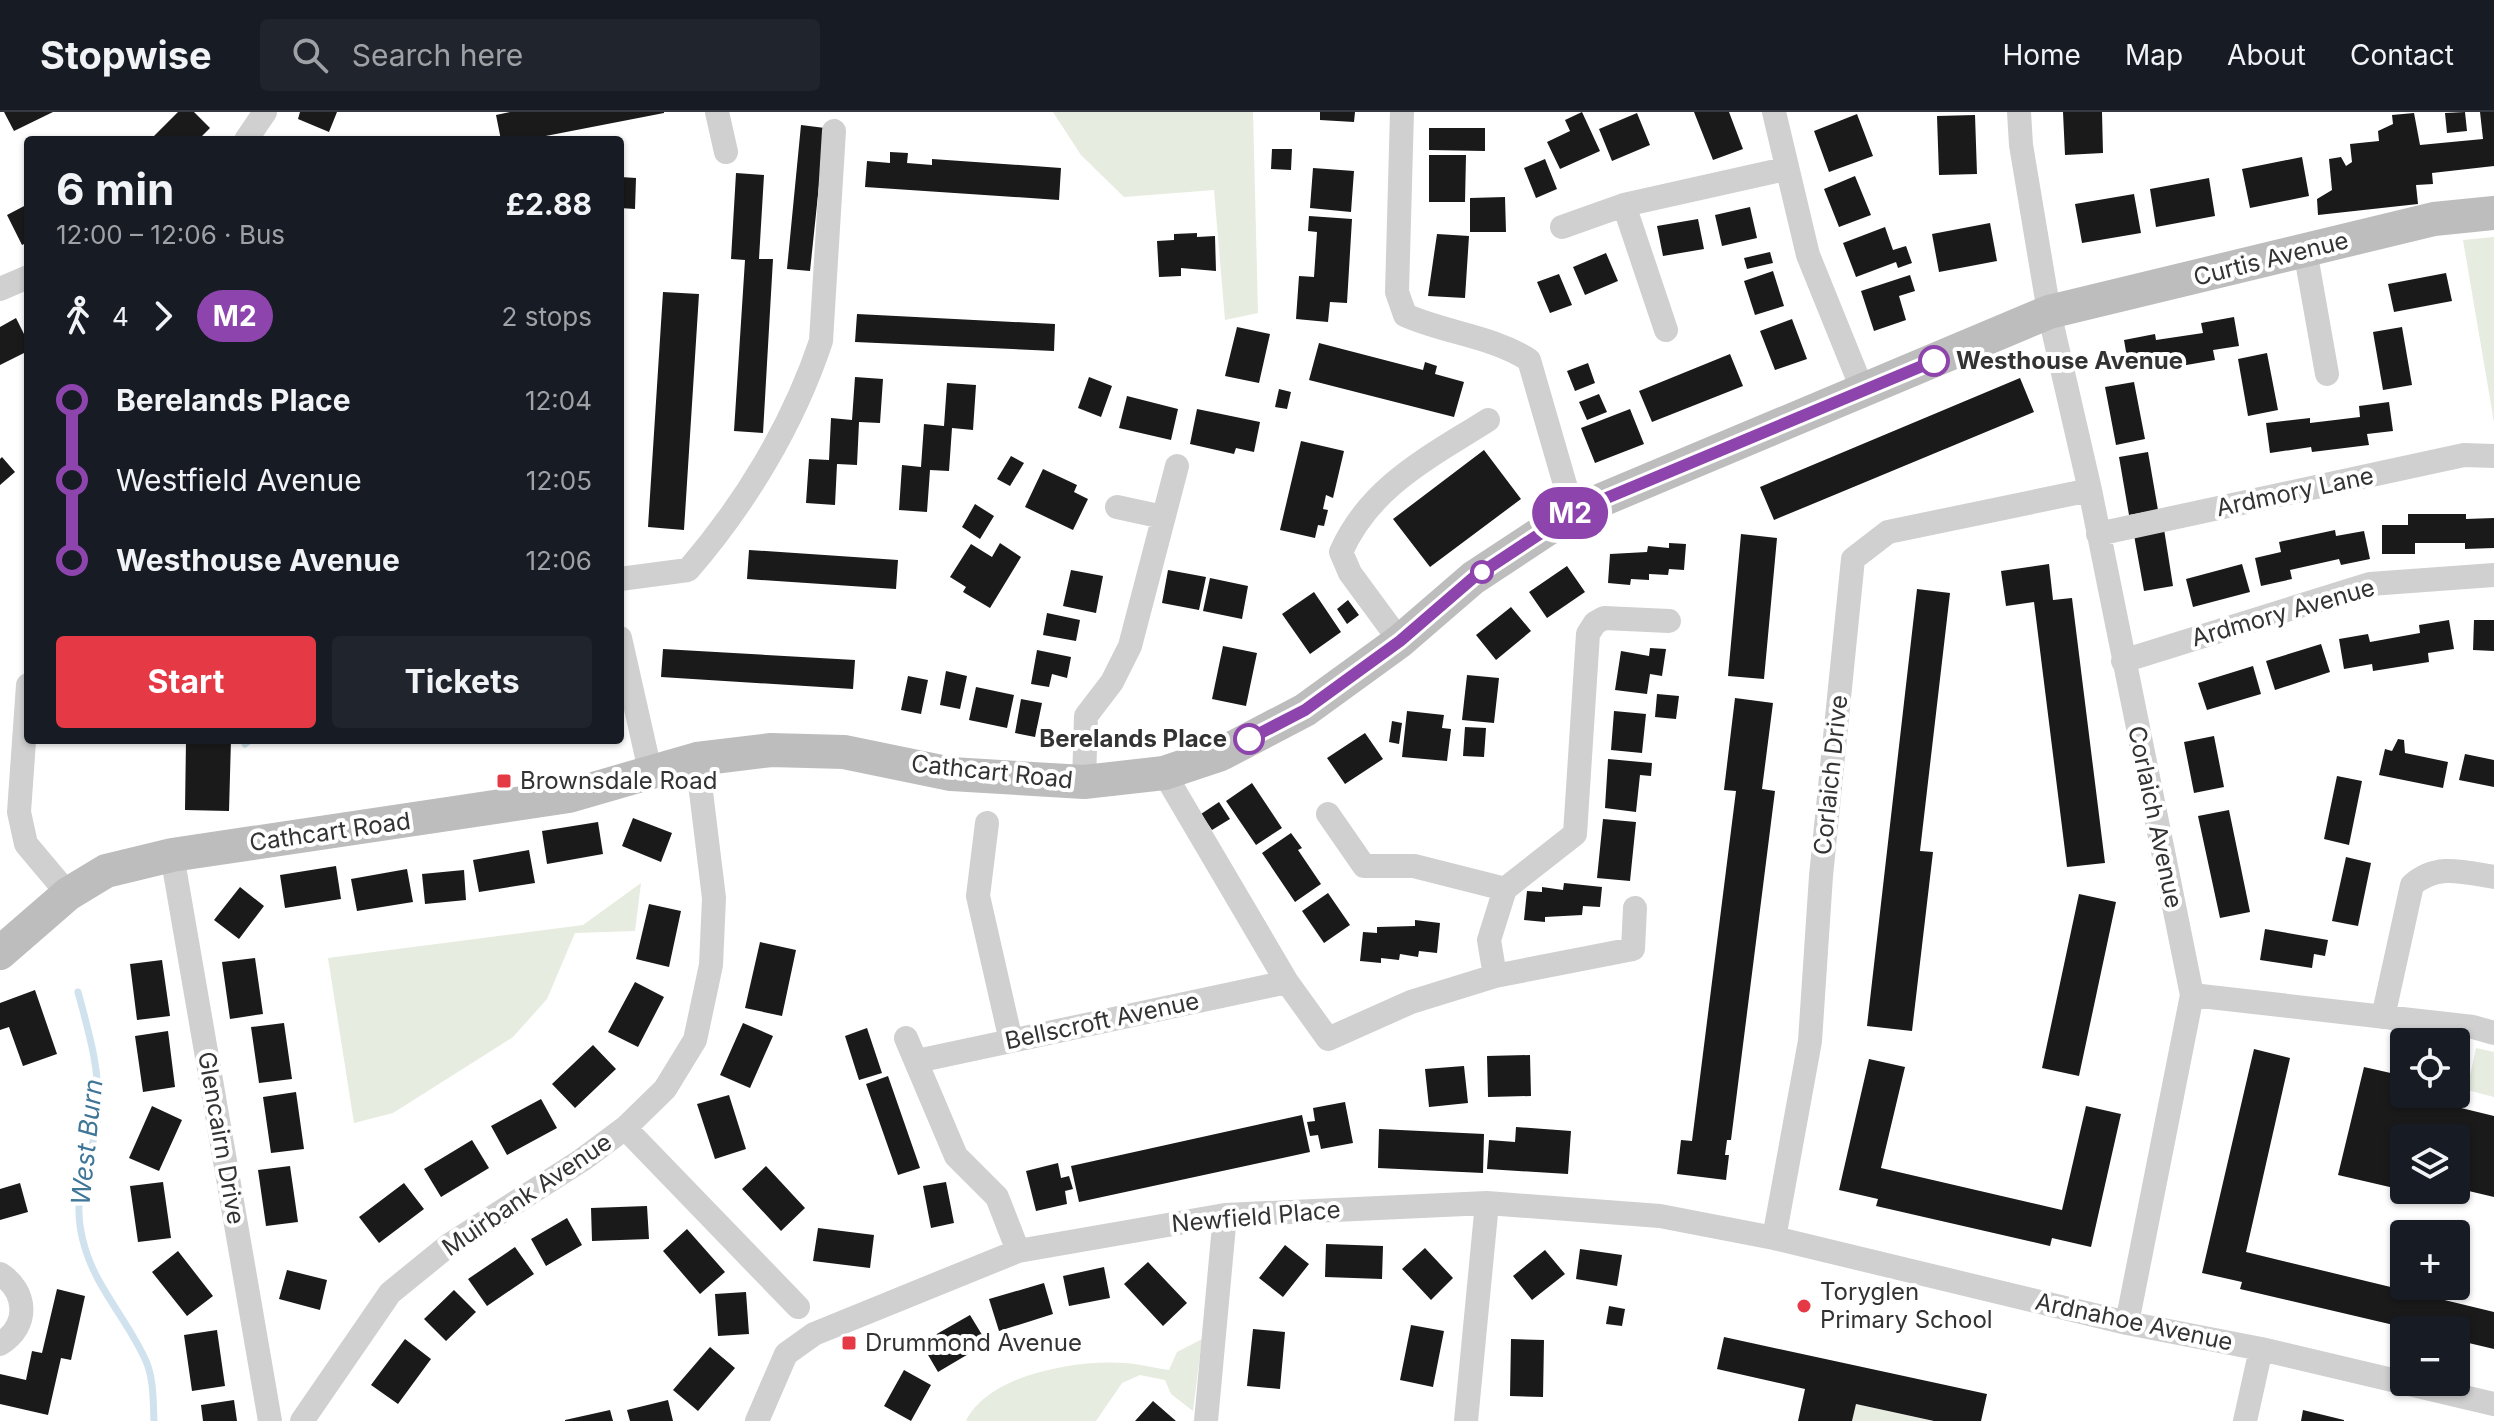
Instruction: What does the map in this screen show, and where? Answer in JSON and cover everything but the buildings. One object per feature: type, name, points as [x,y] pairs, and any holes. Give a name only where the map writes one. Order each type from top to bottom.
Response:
[{"type":"street","points":[[717,112],[726,152]]},
{"type":"street","points":[[1402,112],[1397,292],[1405,315],[1436,329],[1510,348],[1529,360],[1573,512]]},
{"type":"street","points":[[1774,112],[1785,169],[1808,255],[1863,391]]},
{"type":"street","name":"Corlaich Avenue","points":[[2019,112],[2021,145],[2049,312],[2090,490],[2192,995],[2127,1323]]},
{"type":"street","points":[[624,578],[688,570],[724,528],[756,478],[811,371],[822,327],[834,131]]},
{"type":"street","points":[[1562,227],[1624,205],[1785,169]]},
{"type":"street","points":[[1624,205],[1666,330]]},
{"type":"street","name":"Curtis Avenue","points":[[2049,312],[2434,219],[2494,213]]},
{"type":"street","points":[[2305,250],[2327,374]]},
{"type":"street","points":[[0,289],[24,279]]},
{"type":"street","name":"Cathcart Road","points":[[0,953],[68,894],[106,871],[172,855],[569,796],[651,775],[697,759],[771,750],[844,752],[951,774],[1084,782],[1164,773],[1221,754],[1305,710],[1400,641],[1473,578],[1573,512],[2049,312]]},
{"type":"street","points":[[1400,641],[1350,573],[1341,552],[1352,528],[1388,484],[1488,420]]},
{"type":"street","name":"Ardmory Lane","points":[[2098,534],[2464,455],[2494,456]]},
{"type":"street","points":[[1084,782],[1086,716],[1112,682],[1130,646],[1177,466]]},
{"type":"street","name":"Corlaich Drive","points":[[1774,1238],[1810,1041],[1821,876],[1853,559],[1888,532],[2090,490]]},
{"type":"street","points":[[1117,507],[1163,517]]},
{"type":"street","name":"Ardmory Avenue","points":[[2123,661],[2370,584],[2494,575]]},
{"type":"street","points":[[1495,976],[1489,940],[1505,889],[1575,834],[1588,634],[1595,623],[1604,618],[1669,621]]},
{"type":"street","points":[[624,656],[651,775]]},
{"type":"street","points":[[24,741],[19,812],[26,844],[68,894]]},
{"type":"street","name":"Muirbank Avenue","points":[[302,1421],[390,1293],[449,1245],[582,1160],[625,1128],[665,1089],[695,1040],[711,965],[714,898],[697,759]]},
{"type":"street","points":[[1164,773],[1287,982],[1328,1039],[1411,1002],[1495,976],[1633,949],[1635,908]]},
{"type":"street","points":[[1328,814],[1364,866],[1414,866],[1505,889]]},
{"type":"street","points":[[987,823],[978,896],[1011,1041]]},
{"type":"street","name":"Glencairn Drive","points":[[172,855],[270,1421]]},
{"type":"street","points":[[2383,1017],[2412,885],[2426,873],[2449,869],[2494,877]]},
{"type":"street","name":"Bellscroft Avenue","points":[[917,1061],[1287,982]]},
{"type":"street","points":[[2192,995],[2473,1027],[2494,1033]]},
{"type":"street","points":[[906,1038],[956,1156],[997,1197],[1018,1251]]},
{"type":"street","points":[[625,1128],[798,1307]]},
{"type":"street","points":[[1466,1421],[1487,1203]]},
{"type":"street","name":"Newfield Place","points":[[757,1421],[786,1354],[814,1334],[1018,1251],[1225,1215],[1487,1203],[1660,1216],[1774,1238]]},
{"type":"street","points":[[1206,1421],[1225,1215]]},
{"type":"street","name":"Ardnahoe Avenue","points":[[1774,1238],[2127,1323],[2261,1349],[2494,1404]]},
{"type":"street","points":[[0,1274],[12,1282],[22,1304],[17,1329],[0,1344]]},
{"type":"street","points":[[2245,1421],[2261,1349]]},
{"type":"shaded area","points":[[1053,112],[1253,112],[1258,313],[1225,320],[1214,190],[1124,197],[1081,155]]},
{"type":"shaded area","points":[[2494,237],[2494,422],[2463,240]]},
{"type":"shaded area","points":[[641,883],[635,931],[575,933],[547,999],[513,1037],[393,1113],[354,1123],[328,958],[583,925]]},
{"type":"shaded area","points":[[2476,1048],[2494,1052],[2494,1097],[2470,1091]]},
{"type":"shaded area","points":[[1202,1339],[1193,1411],[1171,1394],[1165,1380],[1140,1375],[1122,1383],[1096,1421],[966,1421],[977,1405],[994,1392],[1036,1373],[1106,1362],[1169,1370],[1177,1352]]},
{"type":"shaded area","points":[[1856,1404],[1934,1421],[1852,1421]]},
{"type":"waterway","name":"West Burn","points":[[78,992],[93,1051],[98,1096],[96,1131],[80,1193],[80,1227],[90,1263],[149,1368],[154,1421]]},
{"type":"bus line","name":"M2","points":[[1249,739],[1305,710],[1400,641],[1473,578],[1573,512],[1934,361]]},
{"type":"place","name":"Westhouse Avenue","points":[[1934,361]]},
{"type":"place","name":"Berelands Place","points":[[1249,739]]},
{"type":"place","name":"Brownsdale Road","points":[[504,781]]},
{"type":"place","name":"Toryglen Primary School","points":[[1804,1306]]},
{"type":"place","name":"Drummond Avenue","points":[[849,1343]]}]
